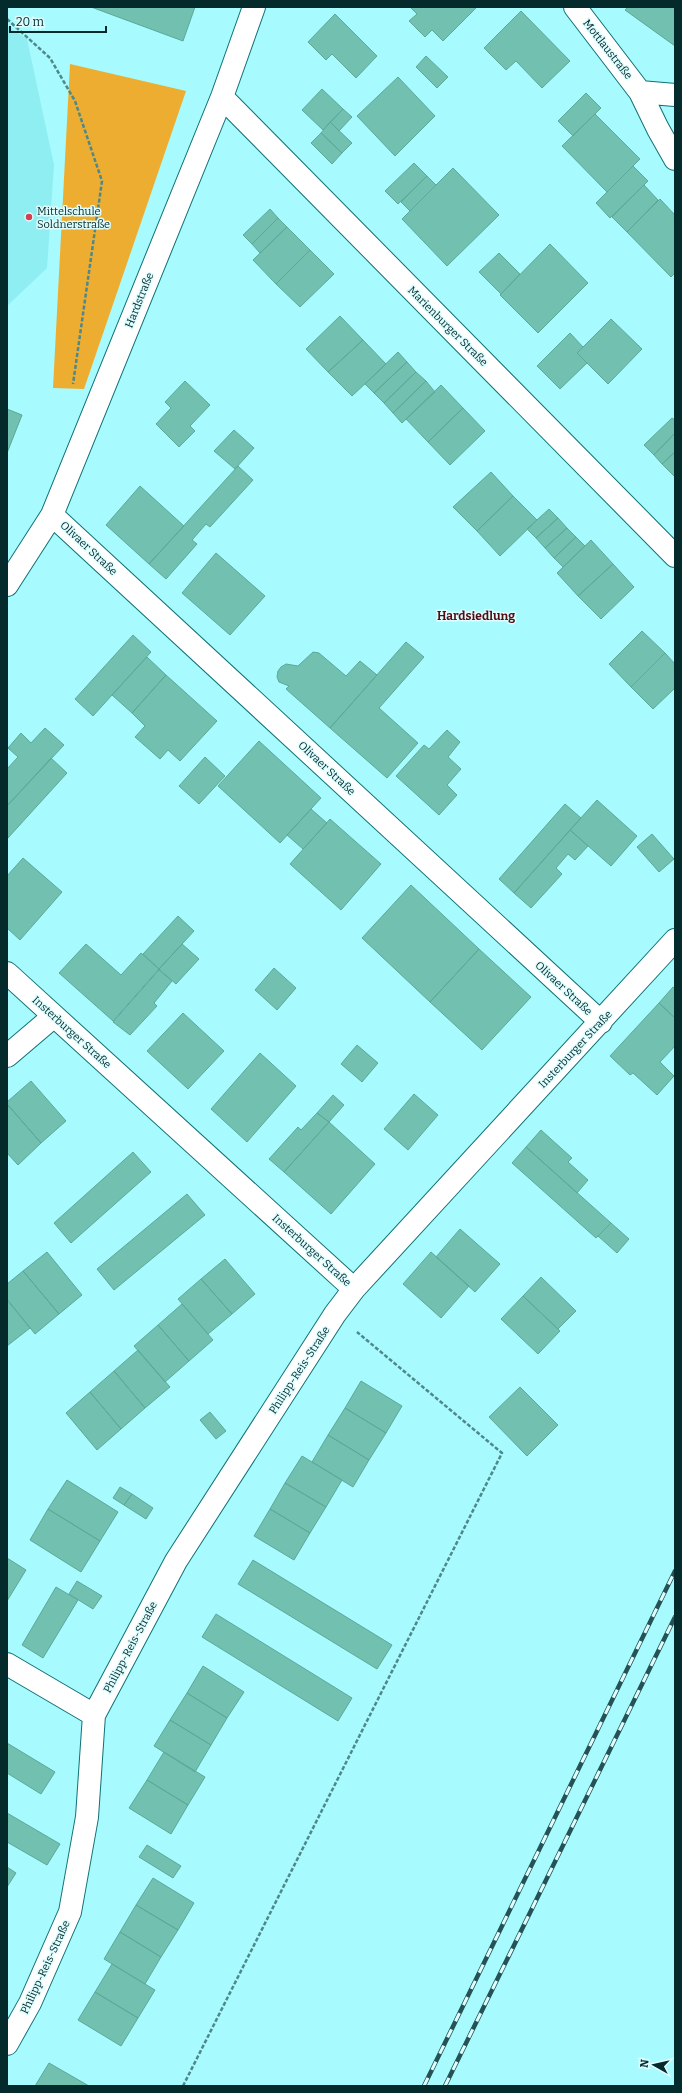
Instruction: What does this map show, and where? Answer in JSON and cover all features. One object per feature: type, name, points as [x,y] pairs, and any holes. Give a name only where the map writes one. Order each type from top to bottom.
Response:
[{"type":"street","name":"Hardstraße","points":[[7,585],[52,515],[222,97],[254,7]]},
{"type":"street","name":"Mottlaustraße","points":[[575,7],[640,92],[675,159]]},
{"type":"street","points":[[640,92],[675,95]]},
{"type":"street","name":"Marienburger Straße","points":[[222,97],[675,556]]},
{"type":"street","name":"Olivaer Straße","points":[[52,515],[601,1022]]},
{"type":"street","name":"Insterburger Straße","points":[[7,973],[354,1289],[675,940]]},
{"type":"street","points":[[7,1056],[54,1016]]},
{"type":"street","name":"Philipp-Reis-Straße","points":[[7,2044],[30,2003],[70,1912],[87,1817],[94,1715],[176,1561],[335,1314],[354,1289]]},
{"type":"street","points":[[7,1664],[94,1715]]},
{"type":"path","points":[[7,18],[50,58],[75,101],[102,181],[73,389]]},
{"type":"path","points":[[183,2086],[502,1453],[335,1314]]},
{"type":"shaded area","name":"Mittelschule Soldnerstraße","points":[[7,26],[27,39],[54,165],[47,268],[7,306]]},
{"type":"shaded area","points":[[70,64],[186,91],[84,389],[53,388]]},
{"type":"building","points":[[91,7],[195,7],[183,41]]},
{"type":"building","points":[[410,7],[477,7],[443,41],[432,30],[425,37],[409,21],[417,14]]},
{"type":"building","points":[[628,7],[675,7],[675,46],[625,10]]},
{"type":"building","points":[[521,11],[570,61],[542,88],[516,61],[506,70],[484,48]]},
{"type":"building","points":[[335,14],[377,56],[356,78],[332,54],[326,60],[308,42]]},
{"type":"building","points":[[426,56],[448,77],[437,88],[416,67]]},
{"type":"building","points":[[398,77],[435,116],[395,156],[357,116]]},
{"type":"building","points":[[322,89],[343,109],[323,130],[302,110]]},
{"type":"building","points":[[586,93],[601,108],[573,136],[558,121]]},
{"type":"building","points":[[343,109],[352,117],[339,131],[330,122]]},
{"type":"building","points":[[595,114],[640,159],[607,192],[562,146]]},
{"type":"building","points":[[330,122],[352,143],[342,153],[321,133]]},
{"type":"building","points":[[321,133],[342,153],[332,164],[311,143]]},
{"type":"building","points":[[414,163],[427,176],[398,204],[385,191]]},
{"type":"building","points":[[633,166],[648,181],[610,218],[596,203]]},
{"type":"building","points":[[453,168],[499,215],[447,266],[402,219]]},
{"type":"building","points":[[427,176],[436,185],[410,211],[401,202]]},
{"type":"building","points":[[644,185],[658,200],[627,232],[612,217]]},
{"type":"building","points":[[660,199],[675,215],[675,273],[671,277],[627,232]]},
{"type":"building","points":[[270,209],[278,218],[252,244],[243,235]]},
{"type":"building","points":[[278,218],[287,227],[260,253],[252,244]]},
{"type":"building","points":[[287,227],[310,250],[276,284],[253,260]]},
{"type":"building","points":[[550,244],[588,283],[538,333],[500,295]]},
{"type":"building","points":[[310,250],[334,274],[300,307],[276,284]]},
{"type":"building","points":[[499,253],[520,274],[501,294],[479,272]]},
{"type":"building","points":[[340,316],[363,340],[328,372],[306,349]]},
{"type":"building","points":[[611,319],[642,349],[608,384],[577,353]]},
{"type":"building","points":[[570,333],[583,347],[577,353],[587,363],[560,389],[537,366]]},
{"type":"building","points":[[363,340],[386,364],[352,396],[328,372]]},
{"type":"building","points":[[398,352],[407,362],[374,393],[365,384]]},
{"type":"building","points":[[407,362],[416,372],[384,403],[374,393]]},
{"type":"building","points":[[416,372],[426,381],[393,413],[384,403]]},
{"type":"building","points":[[185,381],[210,405],[190,426],[195,431],[179,447],[156,424],[171,408],[165,402]]},
{"type":"building","points":[[426,381],[435,392],[402,423],[393,413]]},
{"type":"building","points":[[441,385],[463,408],[428,442],[406,419]]},
{"type":"building","points":[[463,408],[485,431],[450,465],[428,442]]},
{"type":"building","points":[[7,409],[22,415],[7,453]]},
{"type":"building","points":[[672,418],[675,420],[675,433],[654,455],[644,445]]},
{"type":"building","points":[[234,430],[254,448],[235,469],[214,451]]},
{"type":"building","points":[[675,433],[675,452],[662,464],[654,455]]},
{"type":"building","points":[[675,452],[675,477],[662,464]]},
{"type":"building","points":[[238,466],[253,480],[210,527],[206,524],[192,540],[197,544],[166,579],[149,564]]},
{"type":"building","points":[[491,472],[513,496],[477,531],[453,507]]},
{"type":"building","points":[[140,486],[184,526],[149,564],[106,525]]},
{"type":"building","points":[[513,496],[537,520],[500,556],[477,531]]},
{"type":"building","points":[[549,509],[558,518],[536,538],[527,529]]},
{"type":"building","points":[[558,518],[567,528],[545,548],[536,538]]},
{"type":"building","points":[[567,528],[576,537],[554,558],[545,548]]},
{"type":"building","points":[[576,537],[585,546],[563,567],[554,558]]},
{"type":"building","points":[[591,540],[613,564],[578,596],[557,573]]},
{"type":"building","points":[[216,553],[265,596],[230,635],[182,593]]},
{"type":"building","points":[[613,564],[634,587],[601,619],[578,596]]},
{"type":"building","points":[[642,631],[665,653],[631,687],[609,664]]},
{"type":"building","points":[[133,635],[151,652],[93,716],[75,699]]},
{"type":"building","points":[[406,642],[424,657],[379,708],[418,743],[387,778],[330,728]]},
{"type":"building","points":[[313,652],[319,653],[346,676],[360,661],[377,675],[330,728],[286,689],[289,686],[279,682],[277,677],[278,671],[281,667],[286,664],[298,666]]},
{"type":"building","points":[[665,653],[675,664],[675,688],[653,709],[631,687]]},
{"type":"building","points":[[147,657],[166,675],[132,713],[112,695]]},
{"type":"building","points":[[166,675],[217,721],[180,761],[168,750],[160,759],[135,737],[145,726],[132,713]]},
{"type":"building","points":[[45,728],[64,745],[7,806],[7,769],[18,757],[8,748],[21,733],[31,743]]},
{"type":"building","points":[[447,730],[460,742],[448,757],[461,769],[447,785],[457,795],[439,815],[396,776],[424,745],[429,749]]},
{"type":"building","points":[[259,741],[321,798],[280,843],[218,786]]},
{"type":"building","points":[[205,757],[225,776],[199,804],[179,786]]},
{"type":"building","points":[[51,758],[67,773],[7,839],[7,806]]},
{"type":"building","points":[[597,800],[637,836],[611,866],[570,830]]},
{"type":"building","points":[[565,804],[581,818],[514,893],[499,879]]},
{"type":"building","points":[[311,809],[327,823],[303,849],[287,835]]},
{"type":"building","points":[[330,819],[381,864],[341,910],[290,864]]},
{"type":"building","points":[[570,830],[588,846],[575,860],[568,854],[556,868],[562,874],[531,908],[514,893]]},
{"type":"building","points":[[652,834],[674,859],[659,872],[637,847]]},
{"type":"building","points":[[23,858],[62,892],[20,940],[7,928],[7,876]]},
{"type":"building","points":[[411,885],[479,949],[430,1002],[362,938]]},
{"type":"building","points":[[178,916],[194,931],[159,969],[143,954]]},
{"type":"building","points":[[86,944],[121,975],[141,953],[159,969],[113,1021],[59,973]]},
{"type":"building","points":[[182,944],[199,959],[176,984],[159,969]]},
{"type":"building","points":[[479,949],[531,997],[482,1050],[430,1002]]},
{"type":"building","points":[[274,968],[296,988],[277,1010],[255,990]]},
{"type":"building","points":[[159,970],[172,981],[154,1003],[157,1006],[130,1035],[113,1022]]},
{"type":"building","points":[[673,987],[675,988],[675,1018],[659,1003]]},
{"type":"building","points":[[659,1003],[675,1018],[675,1046],[660,1062],[674,1076],[657,1095],[633,1073],[630,1075],[610,1056]]},
{"type":"building","points":[[183,1013],[224,1051],[188,1089],[147,1051]]},
{"type":"building","points":[[357,1045],[378,1063],[362,1082],[341,1064]]},
{"type":"building","points":[[260,1053],[296,1086],[247,1142],[211,1109]]},
{"type":"building","points":[[31,1081],[66,1121],[41,1143],[7,1104],[7,1102]]},
{"type":"building","points":[[414,1094],[438,1115],[408,1150],[384,1129]]},
{"type":"building","points":[[333,1095],[344,1105],[329,1122],[317,1113]]},
{"type":"building","points":[[7,1104],[41,1143],[18,1165],[7,1153]]},
{"type":"building","points":[[317,1113],[329,1122],[284,1172],[269,1159],[298,1127],[301,1130]]},
{"type":"building","points":[[329,1122],[375,1164],[331,1214],[284,1172]]},
{"type":"building","points":[[541,1130],[572,1158],[568,1162],[588,1180],[577,1193],[526,1147]]},
{"type":"building","points":[[526,1147],[611,1223],[596,1238],[512,1163]]},
{"type":"building","points":[[133,1152],[151,1172],[71,1243],[54,1223]]},
{"type":"building","points":[[187,1194],[205,1215],[114,1290],[97,1269]]},
{"type":"building","points":[[611,1223],[629,1239],[617,1253],[598,1236]]},
{"type":"building","points":[[460,1229],[500,1264],[475,1292],[436,1257]]},
{"type":"building","points":[[47,1252],[82,1295],[59,1314],[23,1271]]},
{"type":"building","points":[[431,1252],[469,1286],[441,1318],[403,1284]]},
{"type":"building","points":[[225,1259],[255,1294],[232,1314],[201,1279]]},
{"type":"building","points":[[23,1271],[59,1314],[35,1334],[7,1299],[7,1284]]},
{"type":"building","points":[[541,1277],[576,1311],[558,1329],[523,1296]]},
{"type":"building","points":[[201,1279],[232,1314],[208,1334],[178,1299]]},
{"type":"building","points":[[523,1296],[560,1331],[538,1354],[501,1319]]},
{"type":"building","points":[[7,1300],[30,1328],[7,1346]]},
{"type":"building","points":[[182,1304],[213,1340],[189,1361],[158,1325]]},
{"type":"building","points":[[158,1325],[189,1361],[165,1382],[134,1346]]},
{"type":"building","points":[[138,1350],[170,1387],[145,1408],[114,1371]]},
{"type":"building","points":[[114,1371],[145,1408],[121,1429],[90,1392]]},
{"type":"building","points":[[361,1381],[402,1406],[386,1433],[345,1408]]},
{"type":"building","points":[[520,1387],[558,1425],[527,1456],[489,1417]]},
{"type":"building","points":[[90,1392],[121,1429],[97,1450],[66,1413]]},
{"type":"building","points":[[345,1408],[386,1433],[369,1460],[328,1435]]},
{"type":"building","points":[[210,1412],[226,1431],[216,1439],[200,1420]]},
{"type":"building","points":[[328,1435],[369,1460],[353,1487],[312,1462]]},
{"type":"building","points":[[302,1456],[342,1480],[326,1507],[285,1483]]},
{"type":"building","points":[[67,1480],[118,1512],[100,1541],[48,1509]]},
{"type":"building","points":[[285,1483],[326,1507],[310,1533],[270,1509]]},
{"type":"building","points":[[120,1487],[132,1494],[124,1505],[113,1498]]},
{"type":"building","points":[[132,1494],[153,1508],[146,1519],[124,1505]]},
{"type":"building","points":[[48,1509],[100,1541],[81,1572],[30,1540]]},
{"type":"building","points":[[270,1509],[310,1533],[294,1560],[254,1536]]},
{"type":"building","points":[[7,1558],[26,1570],[7,1601]]},
{"type":"building","points":[[253,1560],[392,1645],[377,1669],[238,1584]]},
{"type":"building","points":[[77,1581],[102,1596],[93,1609],[69,1594]]},
{"type":"building","points":[[56,1587],[78,1600],[43,1658],[22,1645]]},
{"type":"building","points":[[216,1614],[352,1698],[338,1721],[202,1637]]},
{"type":"building","points":[[203,1666],[244,1692],[227,1718],[187,1693]]},
{"type":"building","points":[[187,1693],[227,1718],[211,1745],[170,1720]]},
{"type":"building","points":[[170,1720],[211,1745],[195,1772],[154,1746]]},
{"type":"building","points":[[7,1743],[55,1772],[41,1794],[7,1773]]},
{"type":"building","points":[[164,1752],[205,1777],[188,1805],[147,1780]]},
{"type":"building","points":[[147,1780],[188,1805],[171,1834],[129,1808]]},
{"type":"building","points":[[7,1813],[60,1844],[47,1865],[7,1842]]},
{"type":"building","points":[[147,1845],[181,1866],[173,1878],[139,1857]]},
{"type":"building","points":[[7,1867],[16,1873],[7,1887]]},
{"type":"building","points":[[153,1878],[194,1903],[178,1930],[136,1905]]},
{"type":"building","points":[[136,1905],[178,1930],[161,1957],[120,1932]]},
{"type":"building","points":[[120,1932],[161,1957],[145,1984],[104,1959]]},
{"type":"building","points":[[112,1964],[155,1990],[138,2018],[95,1992]]},
{"type":"building","points":[[95,1992],[138,2018],[121,2046],[78,2020]]},
{"type":"building","points":[[49,2063],[89,2086],[35,2086]]},
{"type":"railway","points":[[424,2086],[675,1571]]},
{"type":"railway","points":[[445,2086],[675,1617]]},
{"type":"place","name":"Mittelschule Soldnerstraße","points":[[29,217]]},
{"type":"district","name":"Hardsiedlung","points":[[476,616]]}]
